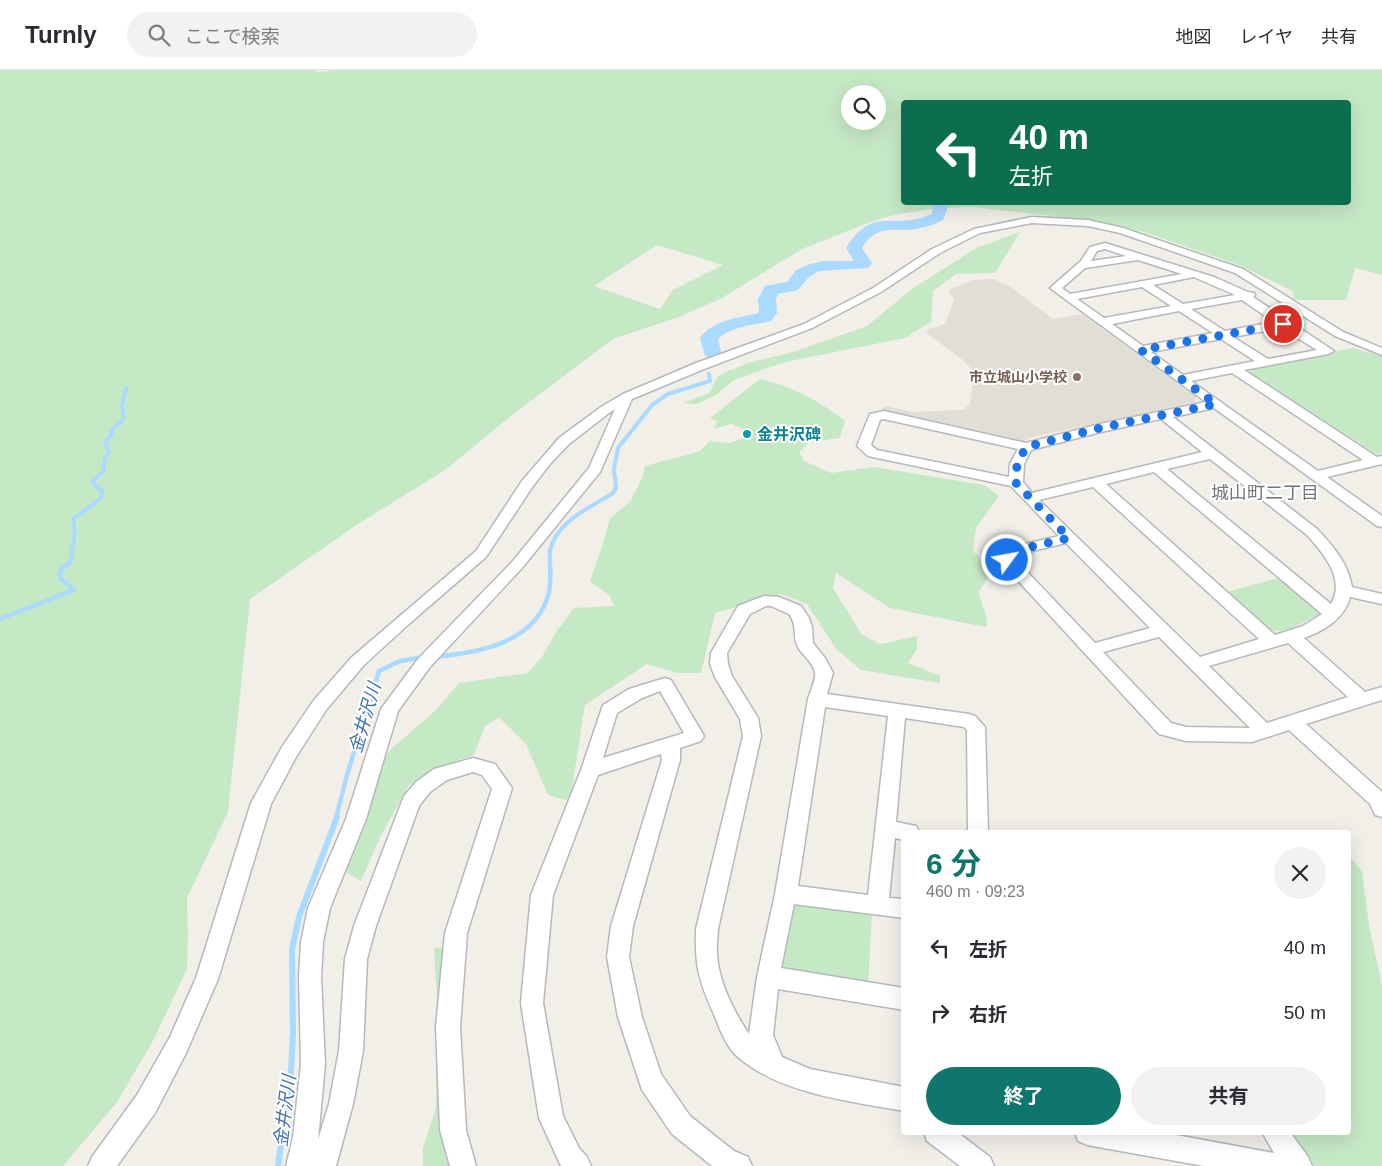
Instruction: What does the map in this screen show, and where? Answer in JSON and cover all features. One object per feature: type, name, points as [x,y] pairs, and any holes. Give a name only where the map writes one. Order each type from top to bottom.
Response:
[{"type":"street","points":[[101,1166],[146,1104],[178,1045],[207,979],[261,803],[289,752],[320,705],[358,662],[404,619],[481,554],[527,484],[564,441],[605,410],[627,397],[700,366],[808,326],[877,290],[936,251],[977,231],[1005,224],[1055,220],[1088,223],[1123,231],[1239,271],[1339,334],[1382,352]]},
{"type":"street","points":[[1181,379],[1328,351],[1283,324],[1245,296],[1218,282],[1106,246],[1093,249],[1081,266],[1055,288],[1181,379],[1382,523]]},
{"type":"street","points":[[1081,266],[1140,256]]},
{"type":"street","points":[[1068,297],[1195,274]]},
{"type":"street","points":[[1143,283],[1266,363]]},
{"type":"street","points":[[1102,322],[1271,291]]},
{"type":"street","points":[[1141,350],[1283,324]]},
{"type":"street","points":[[1234,369],[1379,461]]},
{"type":"street","points":[[299,1166],[306,1137],[313,1064],[311,950],[319,908],[356,819],[390,709],[429,656],[517,565],[595,470],[627,397]]},
{"type":"street","points":[[1216,404],[1100,428],[1026,447],[884,415],[875,417],[864,446],[873,453],[1016,483],[1264,731]]},
{"type":"street","points":[[1164,415],[1291,515],[1322,542],[1333,555],[1343,577],[1344,590],[1340,602],[1333,614],[1323,622],[1291,636],[1196,664]]},
{"type":"street","points":[[1016,483],[1017,464],[1026,447]]},
{"type":"street","points":[[1029,498],[1213,454]]},
{"type":"street","points":[[1316,476],[1379,461]]},
{"type":"street","points":[[1157,468],[1333,614]]},
{"type":"street","points":[[1095,482],[1272,641]]},
{"type":"street","points":[[1069,538],[1009,552],[1007,560],[1165,729],[1186,734],[1252,734],[1293,723],[1382,693]]},
{"type":"street","points":[[1344,590],[1382,599]]},
{"type":"street","points":[[773,1065],[761,1035],[768,977],[786,894],[817,699],[824,673],[819,662],[805,645],[803,637],[804,626],[795,610],[773,601],[764,601],[744,610],[719,653],[719,664],[724,677],[749,718],[752,736],[707,929],[706,957],[712,984],[727,1016],[745,1047],[773,1065],[809,1081],[900,1101]]},
{"type":"street","points":[[1091,650],[1163,630]]},
{"type":"street","points":[[1291,636],[1362,700]]},
{"type":"street","points":[[578,1166],[570,1157],[551,1118],[532,1004],[542,895],[590,770],[609,710],[654,685],[665,684],[695,736],[590,770]]},
{"type":"street","points":[[817,699],[969,721],[976,727],[978,830]]},
{"type":"street","points":[[878,905],[897,711]]},
{"type":"street","points":[[1293,723],[1380,802]]},
{"type":"street","points":[[670,744],[671,760],[622,926],[618,957],[630,1017],[651,1081],[681,1125],[726,1161],[739,1166]]},
{"type":"street","points":[[323,1166],[340,1104],[351,1051],[356,959],[364,926],[411,802],[423,786],[441,774],[473,765],[488,769],[502,788],[456,933],[448,1027],[453,1130],[463,1166]]},
{"type":"street","points":[[886,829],[901,831]]},
{"type":"street","points":[[786,894],[901,909]]},
{"type":"street","points":[[768,977],[901,999]]},
{"type":"street","points":[[940,1135],[980,1166]]},
{"type":"street","points":[[1104,1135],[1274,1166]]},
{"type":"street","points":[[1276,1135],[1299,1166]]},
{"type":"shaded area","points":[[993,279],[1009,286],[1053,319],[1082,314],[1196,397],[1195,402],[1032,437],[1017,442],[881,410],[885,406],[913,412],[963,410],[970,404],[973,383],[972,370],[964,361],[924,331],[945,324],[954,300],[948,290],[972,280]]},
{"type":"green space","points":[[0,70],[316,70],[317,72],[339,70],[1382,70],[1382,275],[1355,268],[1346,300],[1294,300],[1293,291],[1239,265],[1147,233],[1109,223],[975,207],[938,208],[894,215],[870,222],[802,249],[722,298],[676,318],[613,339],[512,415],[445,470],[355,526],[250,599],[228,812],[187,898],[187,969],[154,1039],[117,1102],[63,1166],[0,1166]],"holes":[[[657,245],[723,265],[673,290],[660,309],[594,286]]]},
{"type":"green space","points":[[1020,232],[995,273],[956,274],[933,291],[931,322],[905,338],[785,362],[734,380],[716,395],[696,404],[683,403],[709,393],[718,376],[726,372],[748,363],[793,352],[867,326],[912,289],[976,248]]},
{"type":"green space","points":[[1353,348],[1382,356],[1382,453],[1376,454],[1249,373],[1252,368]]},
{"type":"green space","points":[[760,379],[795,390],[845,421],[840,438],[809,442],[799,452],[804,461],[831,473],[874,467],[984,485],[999,496],[976,528],[973,550],[991,573],[978,592],[987,618],[986,627],[890,608],[836,573],[833,588],[862,635],[881,644],[917,636],[917,649],[908,663],[940,676],[940,683],[861,670],[837,650],[807,604],[781,594],[715,613],[701,673],[678,673],[647,664],[585,705],[570,801],[548,795],[526,744],[499,717],[485,726],[474,755],[449,763],[409,785],[380,837],[361,881],[336,867],[361,794],[390,750],[435,711],[459,683],[528,673],[542,657],[556,632],[574,608],[614,606],[610,596],[590,581],[610,518],[630,502],[642,478],[645,466],[700,451],[710,441],[730,443],[744,438],[742,428],[731,424],[714,429],[717,421],[710,418]]},
{"type":"green space","points":[[1282,577],[1317,606],[1319,614],[1287,630],[1275,631],[1263,626],[1226,592]]},
{"type":"green space","points":[[1351,858],[1362,871],[1369,926],[1382,985],[1382,1166],[1312,1166],[1290,1135],[1351,1135]]},
{"type":"green space","points":[[802,901],[872,912],[868,987],[787,974],[779,966],[791,905]]},
{"type":"green space","points":[[447,947],[451,1166],[423,1166],[423,1148],[436,1108],[437,997],[434,948]]},
{"type":"waterway","name":"金井沢川","points":[[712,352],[709,338],[715,332],[734,324],[765,317],[768,313],[767,299],[771,290],[792,286],[802,274],[816,267],[862,265],[864,263],[854,248],[861,236],[870,229],[881,226],[927,222],[938,217],[941,207],[939,205]]},
{"type":"waterway","name":"金井沢川","points":[[550,551],[559,531],[567,523],[613,493],[616,488],[614,469],[618,448],[652,405],[668,394],[710,381],[709,374]]},
{"type":"waterway","points":[[72,551],[75,531],[73,519],[101,498],[102,491],[92,482],[103,471],[105,458],[109,452],[105,442],[112,435],[111,431],[124,418],[122,406],[126,388]]},
{"type":"waterway","points":[[0,619],[74,590],[60,578],[61,570],[71,561],[72,550]]},
{"type":"waterway","name":"金井沢川","points":[[434,657],[487,648],[519,634],[532,623],[542,609],[549,592],[550,551]]},
{"type":"waterway","name":"金井沢川","points":[[336,818],[347,775],[379,671],[400,661],[424,657]]},
{"type":"waterway","name":"金井沢川","points":[[278,1166],[291,1071],[293,1034],[292,949],[299,917],[337,817]]},
{"type":"place","name":"市立城山小学校","points":[[1077,377]]},
{"type":"place","name":"金井沢碑","points":[[747,434]]},
{"type":"district","name":"城山町二丁目","points":[[1265,493]]},
{"type":"route","points":[[1007,560],[1009,552],[1069,538],[1016,483],[1017,464],[1026,447],[1100,428],[1216,404],[1141,350],[1283,324]]}]
